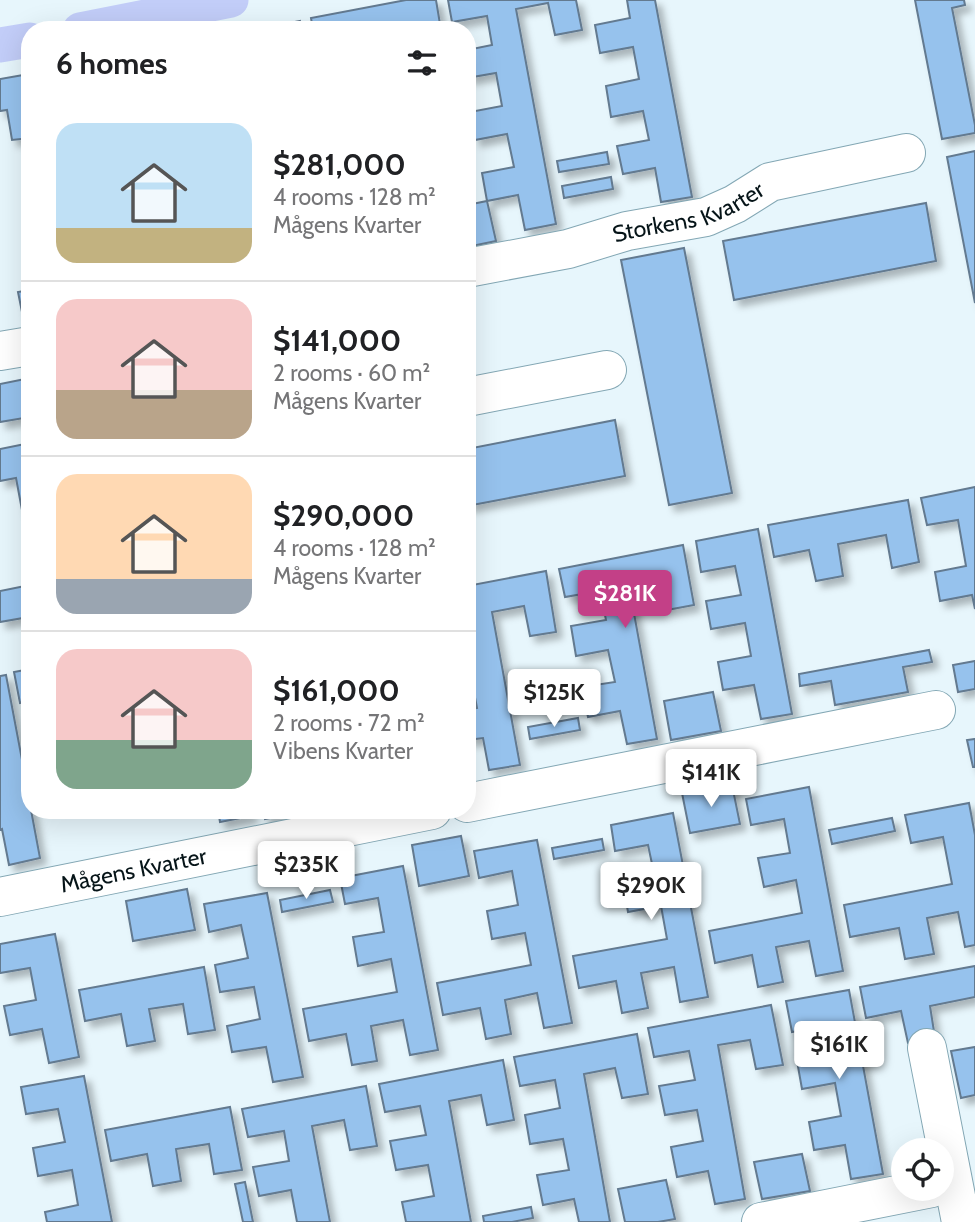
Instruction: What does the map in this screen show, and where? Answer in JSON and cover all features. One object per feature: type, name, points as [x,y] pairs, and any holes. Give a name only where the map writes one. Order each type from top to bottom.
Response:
[{"type":"street","name":"Storkens Kvarter","points":[[476,266],[568,249],[627,231],[706,217],[735,204],[770,182],[906,153]]},
{"type":"street","points":[[0,351],[21,348]]},
{"type":"street","points":[[476,395],[607,369]]},
{"type":"street","points":[[476,801],[936,710]]},
{"type":"street","name":"Mågens Kvarter","points":[[0,897],[387,819]]},
{"type":"street","points":[[927,1048],[937,1138]]},
{"type":"street","points":[[761,1222],[891,1196]]},
{"type":"street","points":[[950,1201],[961,1222]]},
{"type":"building","points":[[406,0],[436,0],[440,21],[312,21],[311,18]]},
{"type":"building","points":[[448,0],[576,0],[582,30],[555,35],[548,3],[516,9],[556,224],[525,230],[518,195],[487,201],[482,173],[514,167],[507,134],[476,140],[476,111],[502,106],[496,73],[476,76],[476,48],[492,45],[487,16],[452,21]]},
{"type":"building","points":[[627,0],[655,0],[692,197],[661,202],[655,168],[623,174],[617,146],[649,140],[643,111],[611,117],[606,86],[639,79],[633,47],[600,53],[595,25],[630,18]]},
{"type":"building","points":[[915,0],[964,0],[965,5],[952,8],[975,133],[942,139]]},
{"type":"building","points":[[21,75],[21,139],[12,140],[7,110],[0,111],[0,79]]},
{"type":"building","points":[[975,151],[975,303],[947,157]]},
{"type":"building","points":[[607,152],[609,164],[559,172],[557,161]]},
{"type":"building","points":[[611,177],[613,189],[564,198],[562,186]]},
{"type":"building","points":[[487,201],[496,241],[476,245],[476,203]]},
{"type":"building","points":[[926,203],[936,261],[734,300],[723,241]]},
{"type":"building","points":[[684,248],[732,493],[669,505],[621,260]]},
{"type":"building","points":[[21,380],[21,418],[0,422],[0,384]]},
{"type":"building","points":[[615,420],[625,476],[476,504],[476,447]]},
{"type":"building","points":[[21,445],[21,505],[16,478],[0,481],[0,449]]},
{"type":"building","points":[[975,487],[975,609],[972,595],[940,601],[935,572],[966,566],[958,520],[927,525],[921,498]]},
{"type":"building","points":[[908,500],[919,562],[892,568],[886,535],[838,544],[843,576],[816,581],[809,550],[774,557],[768,525]]},
{"type":"building","points":[[758,529],[792,714],[761,719],[754,685],[723,690],[718,662],[751,656],[745,623],[711,629],[706,601],[741,595],[735,566],[701,572],[696,541]]},
{"type":"building","points":[[683,545],[694,605],[667,610],[661,580],[629,586],[657,739],[627,744],[620,711],[588,717],[582,687],[615,682],[608,650],[576,656],[571,626],[606,620],[600,591],[565,597],[559,569]]},
{"type":"building","points":[[546,571],[556,632],[530,636],[524,606],[492,612],[520,765],[489,770],[483,738],[476,739],[476,584]]},
{"type":"building","points":[[21,587],[21,618],[0,622],[0,591]]},
{"type":"building","points":[[929,650],[932,662],[903,667],[908,692],[835,705],[831,681],[800,686],[799,674]]},
{"type":"building","points":[[975,661],[975,689],[958,692],[953,665]]},
{"type":"building","points":[[21,671],[21,703],[20,703],[14,672]]},
{"type":"building","points":[[6,675],[21,754],[21,819],[33,819],[40,858],[9,865],[2,829],[0,830],[0,676]]},
{"type":"building","points":[[713,692],[721,731],[671,740],[664,701]]},
{"type":"building","points":[[578,718],[580,730],[530,739],[528,727]]},
{"type":"building","points":[[975,739],[975,767],[973,767],[967,740]]},
{"type":"building","points":[[732,785],[740,824],[690,833],[682,793]]},
{"type":"building","points":[[809,787],[843,971],[816,976],[809,941],[776,947],[783,982],[758,987],[752,955],[715,963],[709,931],[802,913],[796,880],[764,887],[758,858],[790,853],[784,819],[751,825],[746,799]]},
{"type":"building","points":[[969,803],[975,835],[975,945],[965,947],[958,912],[927,918],[934,954],[905,959],[899,928],[850,937],[844,905],[952,884],[943,837],[911,843],[905,815]]},
{"type":"building","points":[[673,813],[708,997],[680,1002],[674,967],[641,973],[648,1008],[622,1013],[616,981],[579,988],[573,956],[667,939],[661,906],[628,912],[623,884],[655,878],[648,845],[615,851],[611,825]]},
{"type":"building","points":[[892,818],[895,831],[832,844],[829,830]]},
{"type":"building","points":[[461,836],[469,876],[419,886],[412,845]]},
{"type":"building","points":[[602,839],[604,850],[554,859],[552,848]]},
{"type":"building","points":[[537,840],[572,1023],[544,1028],[537,993],[505,1000],[511,1034],[486,1039],[480,1008],[443,1015],[437,983],[531,965],[525,933],[492,939],[487,911],[518,905],[512,871],[479,878],[474,851]]},
{"type":"building","points":[[403,866],[438,1050],[410,1055],[403,1020],[371,1026],[377,1061],[352,1065],[346,1034],[309,1041],[303,1009],[397,992],[391,959],[358,966],[353,937],[384,932],[378,898],[345,904],[340,878]]},
{"type":"building","points":[[187,889],[195,930],[133,941],[126,901]]},
{"type":"building","points":[[330,890],[333,902],[282,912],[280,900]]},
{"type":"building","points":[[267,893],[303,1077],[273,1082],[266,1047],[232,1052],[227,1026],[260,1019],[254,987],[220,992],[215,965],[248,958],[241,925],[209,932],[204,904]]},
{"type":"building","points":[[55,934],[79,1057],[49,1063],[42,1029],[10,1035],[4,1006],[36,1000],[30,968],[0,973],[0,944]]},
{"type":"building","points":[[975,966],[975,997],[930,1006],[935,1038],[908,1043],[901,1011],[866,1018],[860,987]]},
{"type":"building","points":[[204,967],[215,1030],[188,1034],[183,1004],[149,1009],[155,1041],[127,1046],[121,1014],[85,1021],[79,990]]},
{"type":"building","points":[[849,990],[883,1174],[851,1179],[845,1145],[814,1150],[809,1122],[841,1116],[835,1083],[802,1089],[797,1061],[831,1055],[826,1026],[792,1032],[786,1001]]},
{"type":"building","points":[[771,1005],[783,1065],[756,1069],[750,1040],[718,1045],[745,1199],[715,1204],[708,1171],[677,1177],[671,1147],[703,1141],[697,1110],[665,1115],[659,1086],[695,1080],[689,1051],[654,1057],[648,1028]]},
{"type":"building","points":[[637,1034],[648,1094],[622,1098],[615,1068],[584,1074],[610,1222],[579,1222],[574,1199],[543,1205],[537,1175],[569,1170],[563,1139],[530,1144],[525,1115],[560,1108],[555,1080],[520,1086],[514,1057]]},
{"type":"building","points":[[975,1047],[975,1095],[961,1098],[951,1051]]},
{"type":"building","points":[[503,1060],[514,1120],[487,1125],[481,1095],[449,1101],[471,1222],[406,1222],[402,1202],[434,1196],[428,1165],[396,1170],[390,1141],[426,1135],[420,1106],[385,1112],[379,1084]]},
{"type":"building","points":[[84,1076],[112,1222],[47,1222],[45,1212],[78,1205],[72,1170],[38,1176],[33,1148],[65,1142],[58,1109],[26,1114],[21,1087]]},
{"type":"building","points":[[366,1086],[377,1146],[350,1150],[344,1120],[312,1126],[330,1222],[297,1222],[291,1190],[259,1196],[253,1167],[289,1161],[284,1131],[248,1137],[242,1109]]},
{"type":"building","points":[[230,1107],[242,1170],[214,1174],[209,1144],[176,1149],[181,1181],[153,1186],[147,1154],[111,1161],[105,1130]]},
{"type":"building","points":[[802,1154],[810,1191],[762,1199],[754,1162]]},
{"type":"building","points":[[666,1180],[675,1219],[625,1222],[618,1189]]},
{"type":"building","points":[[245,1182],[253,1222],[243,1222],[235,1184]]},
{"type":"building","points":[[531,1207],[533,1218],[512,1222],[484,1222],[483,1216]]},
{"type":"waterway","points":[[125,21],[231,0]]},
{"type":"waterway","points":[[0,45],[21,42]]}]
